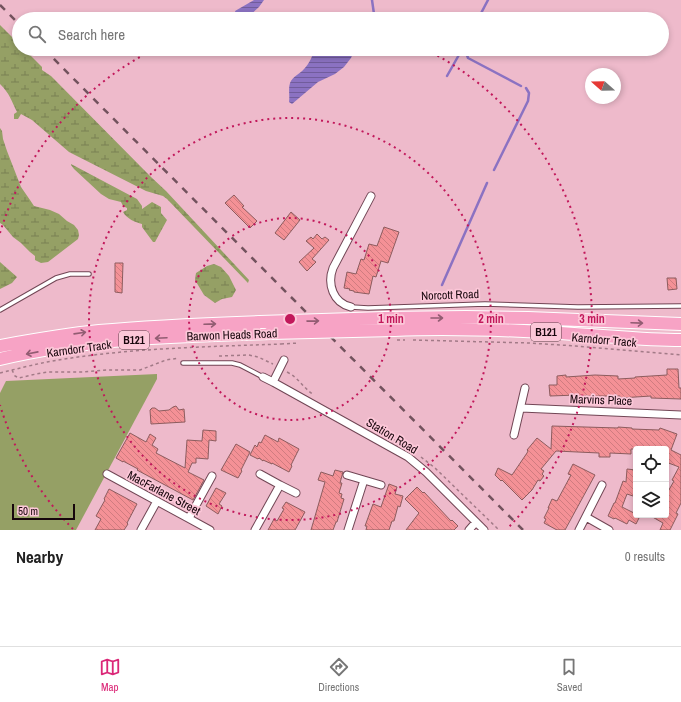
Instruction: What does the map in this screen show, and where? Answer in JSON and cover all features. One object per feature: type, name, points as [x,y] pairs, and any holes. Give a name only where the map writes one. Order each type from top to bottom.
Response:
[{"type":"main road","name":"Barwon Heads Road","points":[[0,346],[98,331],[163,326],[260,322],[459,317],[681,324]]},
{"type":"main road","name":"Barwon Heads Road","points":[[0,360],[43,351],[110,342],[270,333],[464,329],[525,331],[652,340],[681,340]]},
{"type":"street","name":"Norcott Road","points":[[351,307],[344,305],[335,296],[332,289],[331,277],[333,268],[372,196]]},
{"type":"street","points":[[273,382],[284,360]]},
{"type":"street","name":"Station Road","points":[[263,377],[408,457],[431,476],[484,530]]},
{"type":"street","points":[[514,435],[525,388]]},
{"type":"street","name":"Marvins Place","points":[[521,408],[681,415]]},
{"type":"street","name":"MacFarlane Street","points":[[107,474],[210,530]]},
{"type":"street","points":[[260,474],[296,493]]},
{"type":"street","points":[[347,475],[381,485]]},
{"type":"street","points":[[189,518],[212,476]]},
{"type":"street","points":[[348,530],[364,480]]},
{"type":"street","points":[[255,530],[280,484]]},
{"type":"street","points":[[579,530],[602,485]]},
{"type":"street","points":[[141,530],[157,501]]},
{"type":"street","points":[[586,517],[609,530]]},
{"type":"street","points":[[469,530],[476,522]]},
{"type":"lane","points":[[0,310],[56,278],[70,274],[89,274]]},
{"type":"lane","name":"Norcott Road","points":[[351,307],[368,308],[485,304],[578,307],[681,306]]},
{"type":"lane","name":"Station Road","points":[[183,363],[225,362],[240,365],[263,377]]},
{"type":"path","name":"Karndorr Track","points":[[413,340],[576,346],[681,355]]},
{"type":"path","name":"Karndorr Track","points":[[0,373],[48,362],[101,355],[178,348],[281,344]]},
{"type":"path","points":[[213,356],[254,356],[280,368]]},
{"type":"path","points":[[12,370],[19,378],[48,372],[140,370],[166,360],[182,358]]},
{"type":"green space","points":[[0,25],[12,37],[12,56],[31,56],[42,67],[42,70],[51,76],[166,191],[249,280],[248,283],[163,196],[146,191],[69,152],[32,120],[21,114],[18,119],[14,119],[14,114],[17,112],[8,94],[0,84]]},
{"type":"green space","points":[[0,128],[21,187],[34,206],[59,214],[74,225],[78,230],[78,239],[48,262],[41,263],[35,260],[35,256],[13,237],[0,223]]},
{"type":"green space","points":[[71,164],[137,199],[142,206],[142,209],[152,202],[161,207],[161,213],[167,220],[155,242],[153,242],[142,227],[142,224],[127,217],[123,212],[127,210],[127,208],[123,206],[121,202],[109,199],[101,194],[74,169]]},
{"type":"green space","points":[[0,262],[17,277],[12,283],[0,289]]},
{"type":"green space","points":[[214,264],[221,267],[229,276],[236,290],[232,297],[222,299],[215,303],[204,295],[195,280],[196,273],[207,266]]},
{"type":"green space","points":[[157,374],[157,379],[76,530],[0,530],[0,393],[6,381]]},
{"type":"shaded area","points":[[254,0],[264,0],[254,12],[235,11]]},
{"type":"shaded area","points":[[352,56],[344,67],[335,74],[318,82],[292,104],[289,102],[290,83],[308,65],[312,57]]},
{"type":"building","points":[[234,195],[244,206],[242,207],[257,221],[250,228],[225,203]]},
{"type":"building","points":[[291,212],[300,220],[284,240],[275,233]]},
{"type":"building","points":[[384,227],[399,232],[388,263],[381,261],[376,277],[373,276],[369,294],[354,292],[349,290],[350,289],[344,288],[347,272],[356,274],[361,259],[364,260],[369,244],[377,246]]},
{"type":"building","points":[[317,234],[322,239],[325,237],[329,240],[312,259],[316,262],[307,271],[299,262],[314,248],[306,241],[311,237],[313,239]]},
{"type":"building","points":[[115,263],[123,263],[122,293],[115,292]]},
{"type":"building","points":[[667,278],[676,278],[677,289],[668,290]]},
{"type":"building","points":[[667,369],[678,369],[681,399],[651,398],[651,396],[620,398],[620,396],[550,396],[549,385],[557,385],[557,376],[566,375],[566,377],[595,375],[618,376],[618,379],[635,378],[667,375]]},
{"type":"building","points":[[176,406],[179,410],[184,409],[185,422],[151,424],[150,410],[152,408],[159,411],[169,410]]},
{"type":"building","points":[[552,426],[618,427],[659,430],[660,428],[677,434],[671,450],[681,455],[681,503],[676,513],[678,514],[670,530],[660,530],[663,523],[654,518],[669,518],[669,490],[679,467],[669,463],[669,446],[633,446],[633,449],[631,449],[631,454],[610,453],[610,457],[599,457],[599,453],[556,451],[541,469],[544,471],[542,474],[544,476],[540,481],[538,480],[532,490],[522,500],[495,475],[498,468],[512,475],[527,453],[527,450],[537,438],[551,449]]},
{"type":"building","points":[[203,430],[216,431],[216,441],[209,440],[208,459],[196,458],[196,463],[192,463],[188,472],[204,480],[193,500],[116,458],[130,433],[146,442],[150,434],[156,438],[152,445],[158,449],[156,453],[185,468],[187,440],[202,441]]},
{"type":"building","points":[[265,435],[278,442],[279,438],[299,449],[289,472],[272,463],[250,455],[255,445],[257,447],[259,442],[261,443]]},
{"type":"building","points":[[236,444],[250,452],[238,478],[221,470]]},
{"type":"building","points":[[573,464],[595,475],[565,530],[557,530],[544,523],[546,519],[544,518],[552,499],[557,501],[571,475],[568,474]]},
{"type":"building","points":[[627,469],[633,470],[633,496],[627,494],[622,507],[633,512],[633,518],[639,518],[636,524],[629,520],[627,524],[608,516],[615,503],[623,481],[626,482]]},
{"type":"building","points":[[335,470],[343,472],[339,493],[342,494],[341,498],[344,499],[337,522],[333,530],[311,530],[325,482],[318,480],[321,472],[333,476]]},
{"type":"building","points":[[389,484],[397,487],[395,494],[403,496],[400,507],[398,506],[394,521],[392,521],[389,530],[366,530],[367,526],[365,526],[373,504],[381,507]]},
{"type":"building","points":[[417,487],[423,493],[424,492],[451,521],[452,520],[458,526],[454,530],[406,530],[419,513],[405,499]]},
{"type":"building","points":[[216,488],[226,493],[219,504],[222,506],[218,514],[206,506]]},
{"type":"building","points":[[109,489],[137,504],[124,530],[95,530],[101,519],[96,516]]},
{"type":"building","points":[[286,502],[305,512],[295,530],[268,530],[274,519],[277,521]]},
{"type":"waterway","points":[[372,0],[374,12]]},
{"type":"waterway","points":[[482,12],[488,0]]},
{"type":"waterway","points":[[447,76],[458,56]]},
{"type":"waterway","points":[[467,56],[468,58],[521,86]]},
{"type":"waterway","points":[[494,170],[528,101],[529,93],[526,88]]},
{"type":"waterway","points":[[442,285],[487,183]]},
{"type":"railway","points":[[0,5],[12,17]]},
{"type":"railway","points":[[51,56],[523,530]]}]
